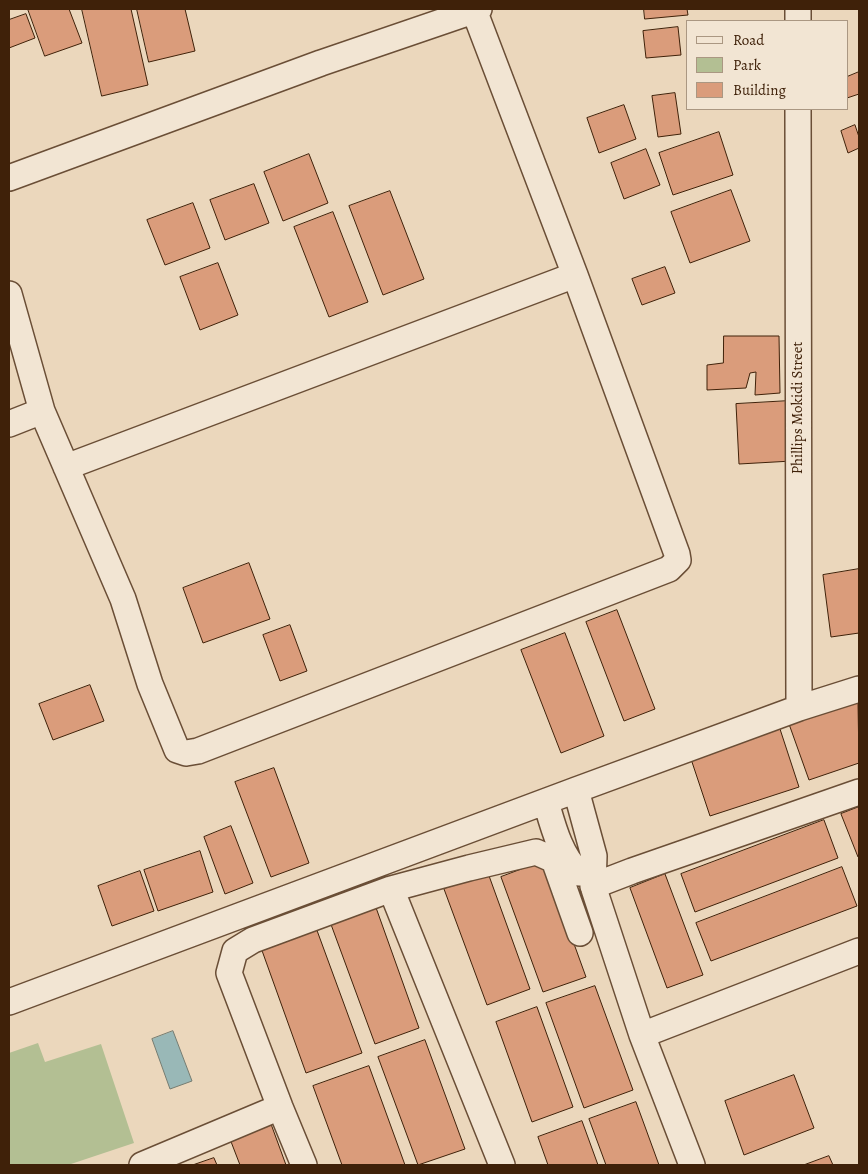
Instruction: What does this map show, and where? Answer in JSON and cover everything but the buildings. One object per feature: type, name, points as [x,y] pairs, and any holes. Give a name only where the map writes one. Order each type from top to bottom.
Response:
[{"type":"street","points":[[9,178],[321,64],[477,10],[678,560],[669,569],[198,751],[186,753],[177,750],[150,684],[123,599],[42,411],[9,294]]},
{"type":"street","name":"Phillips Mokidi Street","points":[[798,110],[798,708]]},
{"type":"street","points":[[66,467],[575,275]]},
{"type":"street","points":[[9,424],[42,411]]},
{"type":"street","points":[[9,1002],[798,708],[859,689]]},
{"type":"street","points":[[576,790],[594,856],[593,886],[642,1035],[692,1165]]},
{"type":"street","points":[[593,886],[859,792]]},
{"type":"street","points":[[546,802],[555,830],[571,865],[593,886]]},
{"type":"street","points":[[304,1165],[229,973],[236,951],[253,940],[391,889],[536,852],[554,860],[580,933]]},
{"type":"street","points":[[391,889],[502,1165]]},
{"type":"street","points":[[642,1035],[859,951]]},
{"type":"street","points":[[142,1165],[280,1107]]},
{"type":"green space","points":[[38,1043],[45,1062],[101,1044],[134,1143],[68,1165],[9,1165],[9,1053]]},
{"type":"water","points":[[173,1031],[192,1081],[170,1089],[152,1039]]}]
